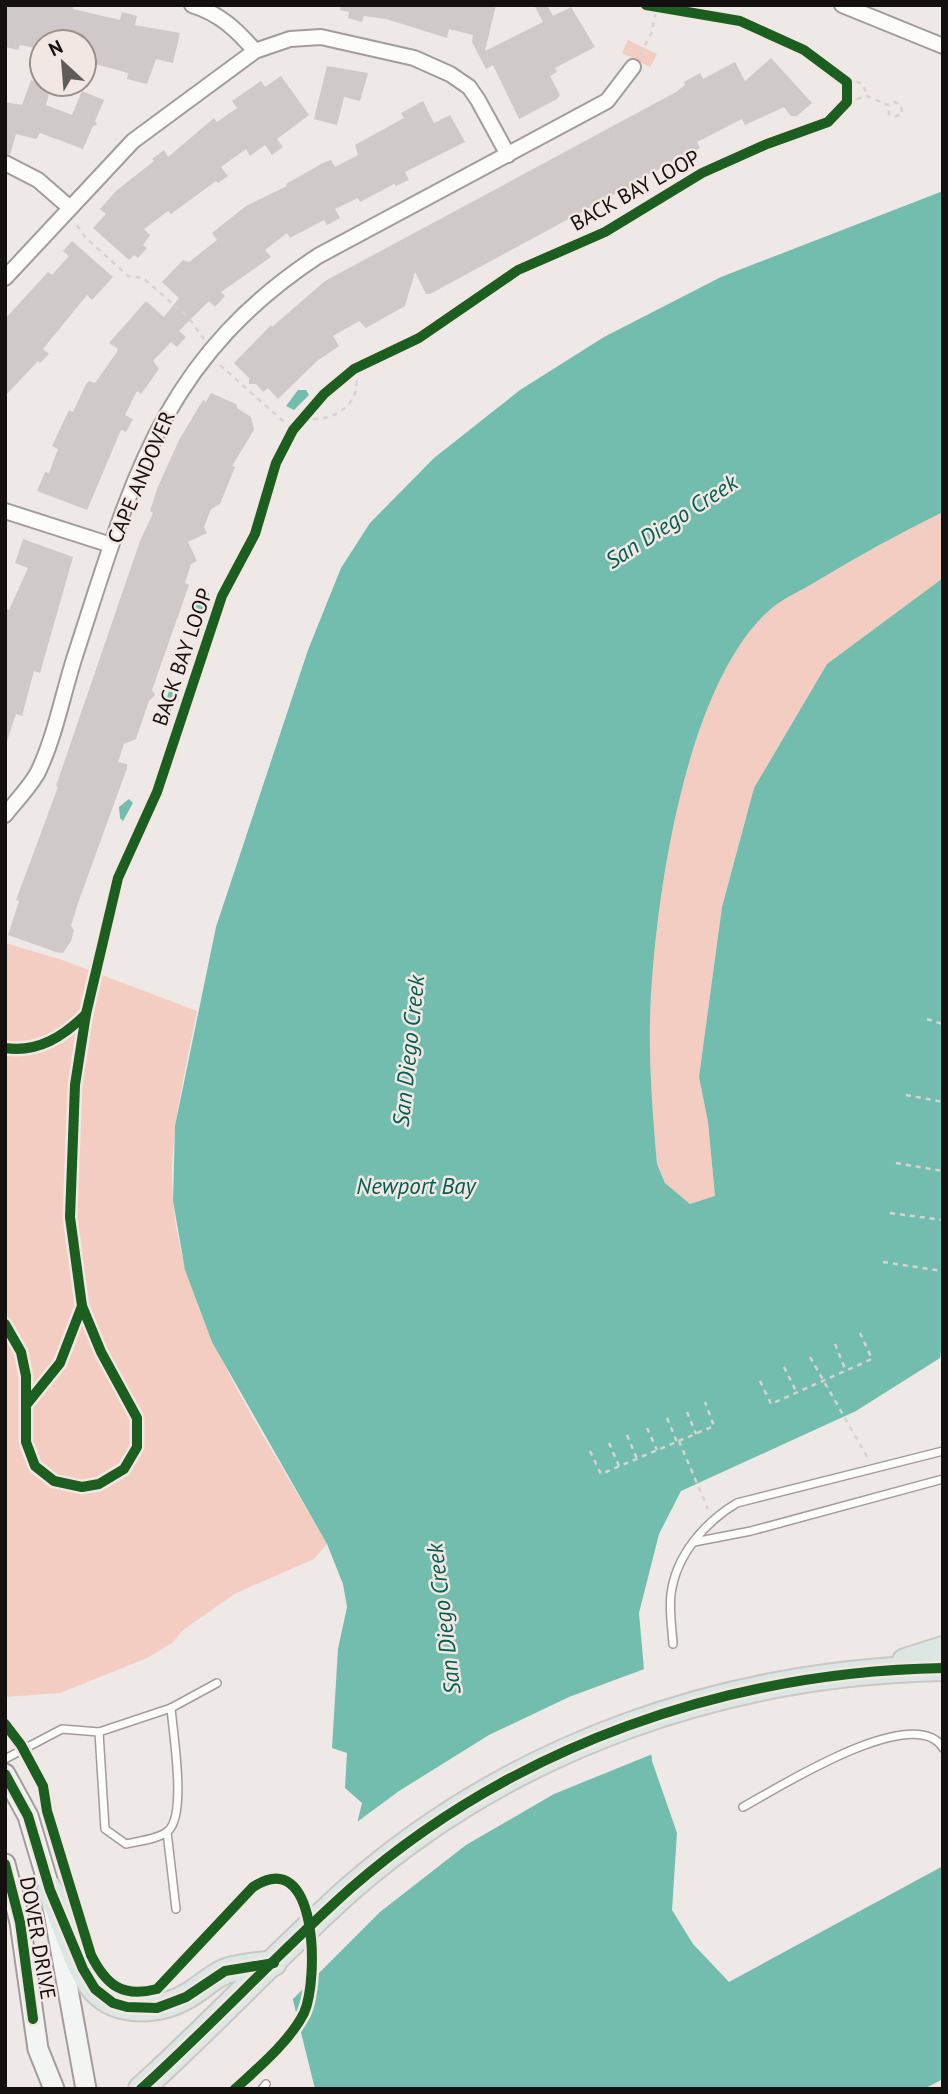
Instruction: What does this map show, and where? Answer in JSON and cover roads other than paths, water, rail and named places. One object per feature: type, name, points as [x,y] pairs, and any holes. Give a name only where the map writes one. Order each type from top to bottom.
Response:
[{"type":"highway","points":[[881,1669],[943,1649]]},
{"type":"highway","points":[[141,2089],[208,2029],[373,1870],[447,1816],[501,1783],[547,1759],[639,1721],[725,1695],[793,1681],[881,1669],[943,1668]]},
{"type":"highway","points":[[50,1890],[82,1969],[95,1989],[113,2003],[127,2007],[157,2008],[186,1997],[225,1971],[274,1963]]},
{"type":"street","points":[[192,5],[211,11],[227,21],[255,51]]},
{"type":"street","points":[[844,5],[943,46]]},
{"type":"street","points":[[5,278],[133,141],[255,51],[290,39],[321,37],[414,58],[450,74],[469,88],[485,110],[508,155]]},
{"type":"street","name":"CAPE ANDOVER","points":[[5,815],[37,774],[111,545],[155,434],[169,406],[210,349],[261,297],[318,256],[607,101],[634,67]]},
{"type":"street","points":[[5,163],[38,180],[65,211]]},
{"type":"street","points":[[5,511],[111,545]]},
{"type":"street","name":"DOVER DRIVE","points":[[5,1774],[28,1816],[50,1890],[86,2089]]},
{"type":"street","name":"DOVER DRIVE","points":[[5,1864],[20,1922],[38,2049],[54,2089]]},
{"type":"lane","points":[[673,1644],[671,1594],[680,1564],[713,1517],[737,1503],[943,1451]]},
{"type":"lane","points":[[693,1542],[751,1531],[943,1479]]},
{"type":"lane","points":[[5,1759],[62,1729],[99,1732],[172,1708],[217,1683]]},
{"type":"lane","points":[[99,1732],[105,1829],[126,1844],[167,1832],[176,1819],[172,1708]]},
{"type":"lane","points":[[743,1807],[870,1741],[924,1735],[934,1738],[943,1748]]},
{"type":"lane","points":[[167,1832],[176,1909]]},
{"type":"water","name":"Newport Bay","points":[[943,191],[943,512],[783,600],[772,608],[742,642],[716,688],[696,742],[679,801],[658,920],[650,1021],[657,1164],[665,1183],[690,1204],[715,1196],[708,1122],[699,1077],[722,907],[754,788],[827,664],[943,578],[943,1335],[940,1358],[856,1411],[681,1491],[659,1534],[639,1613],[652,1761],[677,1833],[672,1910],[693,1944],[729,1982],[943,1866],[943,2079],[924,2089],[315,2089],[290,1988],[325,1956],[362,1803],[345,1788],[347,1753],[332,1748],[338,1649],[347,1607],[343,1584],[327,1544],[212,1342],[185,1270],[173,1201],[175,1126],[216,927],[308,650],[341,568],[370,523],[434,458],[520,390],[604,337],[721,277]]},
{"type":"water","points":[[298,390],[306,390],[309,395],[294,410],[286,406]]},
{"type":"water","points":[[201,591],[209,593],[203,613],[191,607]]},
{"type":"water","points":[[169,691],[176,694],[167,721],[160,719]]},
{"type":"water","points":[[129,799],[133,803],[123,821],[119,807]]},
{"type":"water label","name":"San Diego Creek","points":[[671,521]]},
{"type":"water label","name":"San Diego Creek","points":[[408,1051]]},
{"type":"water label","name":"San Diego Creek","points":[[443,1619]]}]
